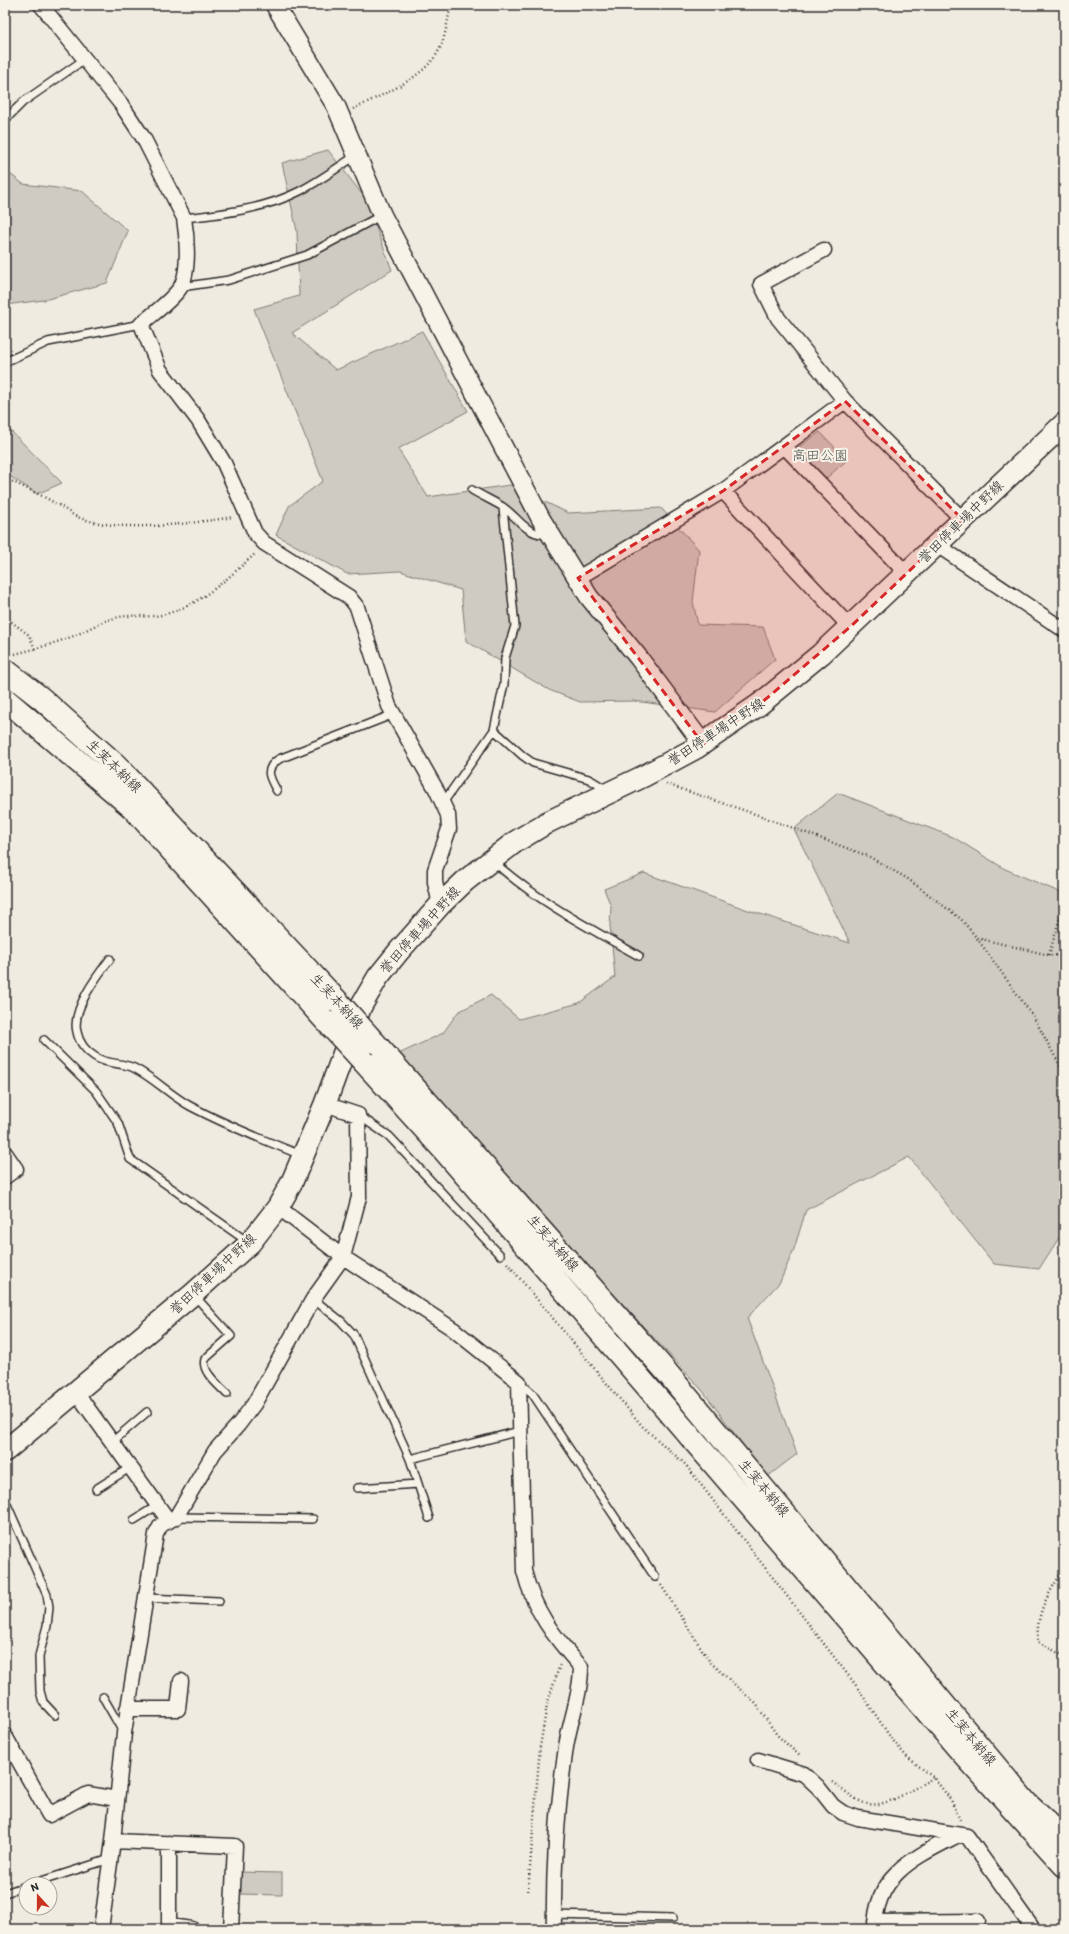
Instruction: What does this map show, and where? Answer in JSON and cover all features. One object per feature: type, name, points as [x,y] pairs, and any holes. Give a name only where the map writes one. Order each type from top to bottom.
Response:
[{"type":"main road","name":"誉田停車場中野線","points":[[5,1452],[193,1294],[250,1243],[278,1207],[291,1184],[324,1104],[361,1006],[378,977],[394,956],[440,905],[491,859],[515,842],[548,822],[644,776],[703,744],[760,704],[822,654],[1064,424]]},
{"type":"main road","name":"生実本納線","points":[[9,662],[42,700],[117,766],[339,1003],[664,1369],[1018,1805],[1064,1865]]},
{"type":"main road","name":"生実本納線","points":[[5,699],[134,809],[442,1148],[1018,1805],[1064,1849]]},
{"type":"main road","points":[[1018,1805],[1064,1838]]},
{"type":"main road","points":[[1018,1805],[1064,1883]]},
{"type":"street","points":[[41,5],[121,104],[144,140],[184,218],[186,229],[186,262],[181,287],[174,296],[141,324],[160,370],[198,420],[224,463],[255,532],[266,544],[349,597],[358,607],[389,706],[443,803],[448,815],[448,829],[435,870],[434,882],[440,905]]},
{"type":"street","points":[[275,5],[341,116],[382,214],[550,535],[590,597],[638,657],[703,744]]},
{"type":"street","points":[[824,250],[761,284],[778,318],[845,401],[963,520]]},
{"type":"street","points":[[578,578],[723,491],[845,401]]},
{"type":"street","points":[[784,446],[907,574]]},
{"type":"street","points":[[723,491],[850,627]]},
{"type":"street","points":[[937,545],[1064,630]]},
{"type":"street","points":[[101,1929],[113,1841],[127,1708],[156,1534],[161,1525],[172,1519],[215,1450],[240,1424],[254,1404],[313,1299],[343,1257],[359,1197],[358,1115],[324,1104]]},
{"type":"street","points":[[5,1153],[16,1169],[5,1176]]},
{"type":"street","points":[[278,1207],[343,1257],[453,1329],[519,1382],[524,1571],[530,1592],[542,1617],[564,1649],[581,1667],[581,1682],[566,1746],[556,1820],[553,1874],[554,1922]]},
{"type":"street","points":[[76,1392],[158,1505],[172,1519]]},
{"type":"street","points":[[127,1708],[178,1709],[181,1681]]},
{"type":"street","points":[[5,1736],[49,1815],[88,1794],[117,1799]]},
{"type":"street","points":[[758,1760],[804,1768],[833,1806],[843,1813],[858,1818],[962,1836],[1033,1929]]},
{"type":"street","points":[[962,1836],[910,1861],[894,1877],[883,1890],[878,1906],[875,1925],[978,1921]]},
{"type":"street","points":[[113,1841],[234,1846],[231,1929]]},
{"type":"street","points":[[169,1843],[170,1926],[192,1929]]},
{"type":"lane","points":[[5,120],[23,102],[85,59]]},
{"type":"lane","points":[[184,218],[232,213],[279,200],[299,192],[357,155]]},
{"type":"lane","points":[[181,287],[229,280],[307,255],[382,214]]},
{"type":"lane","points":[[5,362],[48,342],[141,324]]},
{"type":"lane","points":[[472,490],[503,508],[530,532],[539,535],[550,535]]},
{"type":"lane","points":[[443,803],[494,730],[504,684],[505,658],[515,626],[503,508]]},
{"type":"lane","points":[[277,791],[270,779],[269,772],[272,764],[394,714]]},
{"type":"lane","points":[[494,730],[533,763],[589,779],[610,792]]},
{"type":"lane","points":[[491,859],[511,877],[564,913],[639,956]]},
{"type":"lane","points":[[110,959],[91,985],[79,1010],[76,1031],[85,1049],[95,1058],[133,1067],[160,1083],[188,1105],[249,1134],[303,1156]]},
{"type":"lane","points":[[44,1040],[96,1091],[118,1122],[130,1159],[250,1243]]},
{"type":"lane","points":[[358,1115],[389,1136],[500,1255]]},
{"type":"lane","points":[[193,1294],[231,1336],[205,1359],[203,1364],[206,1370],[227,1394]]},
{"type":"lane","points":[[313,1299],[341,1321],[354,1335],[410,1459],[429,1518]]},
{"type":"lane","points":[[519,1382],[532,1393],[655,1577]]},
{"type":"lane","points":[[112,1442],[147,1412]]},
{"type":"lane","points":[[410,1459],[520,1431]]},
{"type":"lane","points":[[96,1489],[131,1467]]},
{"type":"lane","points":[[357,1488],[418,1484]]},
{"type":"lane","points":[[5,1500],[47,1595],[49,1607],[47,1626],[39,1656],[40,1691],[43,1702],[55,1715]]},
{"type":"lane","points":[[134,1520],[158,1505]]},
{"type":"lane","points":[[172,1519],[313,1520]]},
{"type":"lane","points":[[145,1598],[219,1601]]},
{"type":"lane","points":[[103,1697],[124,1733]]},
{"type":"lane","points":[[57,1876],[110,1859]]},
{"type":"lane","points":[[5,1892],[18,1888]]},
{"type":"lane","points":[[554,1922],[673,1918]]},
{"type":"path","points":[[341,116],[417,75],[434,58],[443,38],[451,5]]},
{"type":"path","points":[[5,478],[59,505],[75,516],[105,524],[161,526],[189,524],[248,514]]},
{"type":"path","points":[[9,662],[35,649],[75,635],[114,618],[131,615],[154,616],[179,610],[200,598],[232,574],[266,544]]},
{"type":"path","points":[[5,617],[29,635],[35,649]]},
{"type":"path","points":[[644,776],[758,815],[868,856],[902,875],[961,919],[976,937],[1033,1016],[1064,1073]]},
{"type":"path","points":[[1049,955],[1064,904]]},
{"type":"path","points":[[976,937],[1049,955],[1064,956]]},
{"type":"path","points":[[500,1255],[643,1427],[685,1464],[841,1665],[891,1738],[906,1756],[934,1778],[951,1800],[962,1836]]},
{"type":"path","points":[[1064,1569],[1047,1594],[1036,1628],[1038,1642],[1064,1656]]},
{"type":"path","points":[[655,1577],[710,1662],[756,1704],[777,1735],[804,1768]]},
{"type":"path","points":[[528,1891],[540,1747],[547,1705],[564,1649]]},
{"type":"path","points":[[829,1779],[854,1797],[866,1803],[877,1804],[887,1803],[934,1778]]},
{"type":"highlighted area","points":[[845,401],[963,520],[850,627],[760,704],[703,744],[578,578],[723,491]]},
{"type":"green space","points":[[328,150],[365,198],[392,270],[292,333],[336,370],[422,331],[468,411],[398,449],[428,497],[510,485],[568,513],[661,508],[699,550],[693,602],[698,625],[763,627],[775,659],[715,712],[634,701],[580,702],[549,690],[466,641],[461,590],[400,571],[347,574],[276,535],[289,506],[323,481],[254,309],[299,296],[297,231],[282,163]]},
{"type":"green space","points":[[5,170],[23,184],[82,191],[128,231],[107,283],[44,300],[5,305]]},
{"type":"green space","points":[[5,425],[62,483],[37,494],[5,473]]},
{"type":"green space","name":"高田公園","points":[[820,432],[847,460],[822,482],[793,451]]},
{"type":"green space","points":[[838,793],[953,837],[1005,869],[1064,894],[1064,1230],[1039,1269],[994,1264],[909,1157],[806,1210],[794,1249],[780,1282],[747,1318],[797,1454],[767,1477],[702,1390],[489,1159],[384,1061],[443,1033],[458,1012],[491,995],[519,1019],[579,1003],[615,977],[610,925],[611,906],[604,889],[644,873],[748,910],[850,943],[794,829]]},
{"type":"green space","points":[[239,1872],[282,1873],[282,1895],[238,1894]]}]
